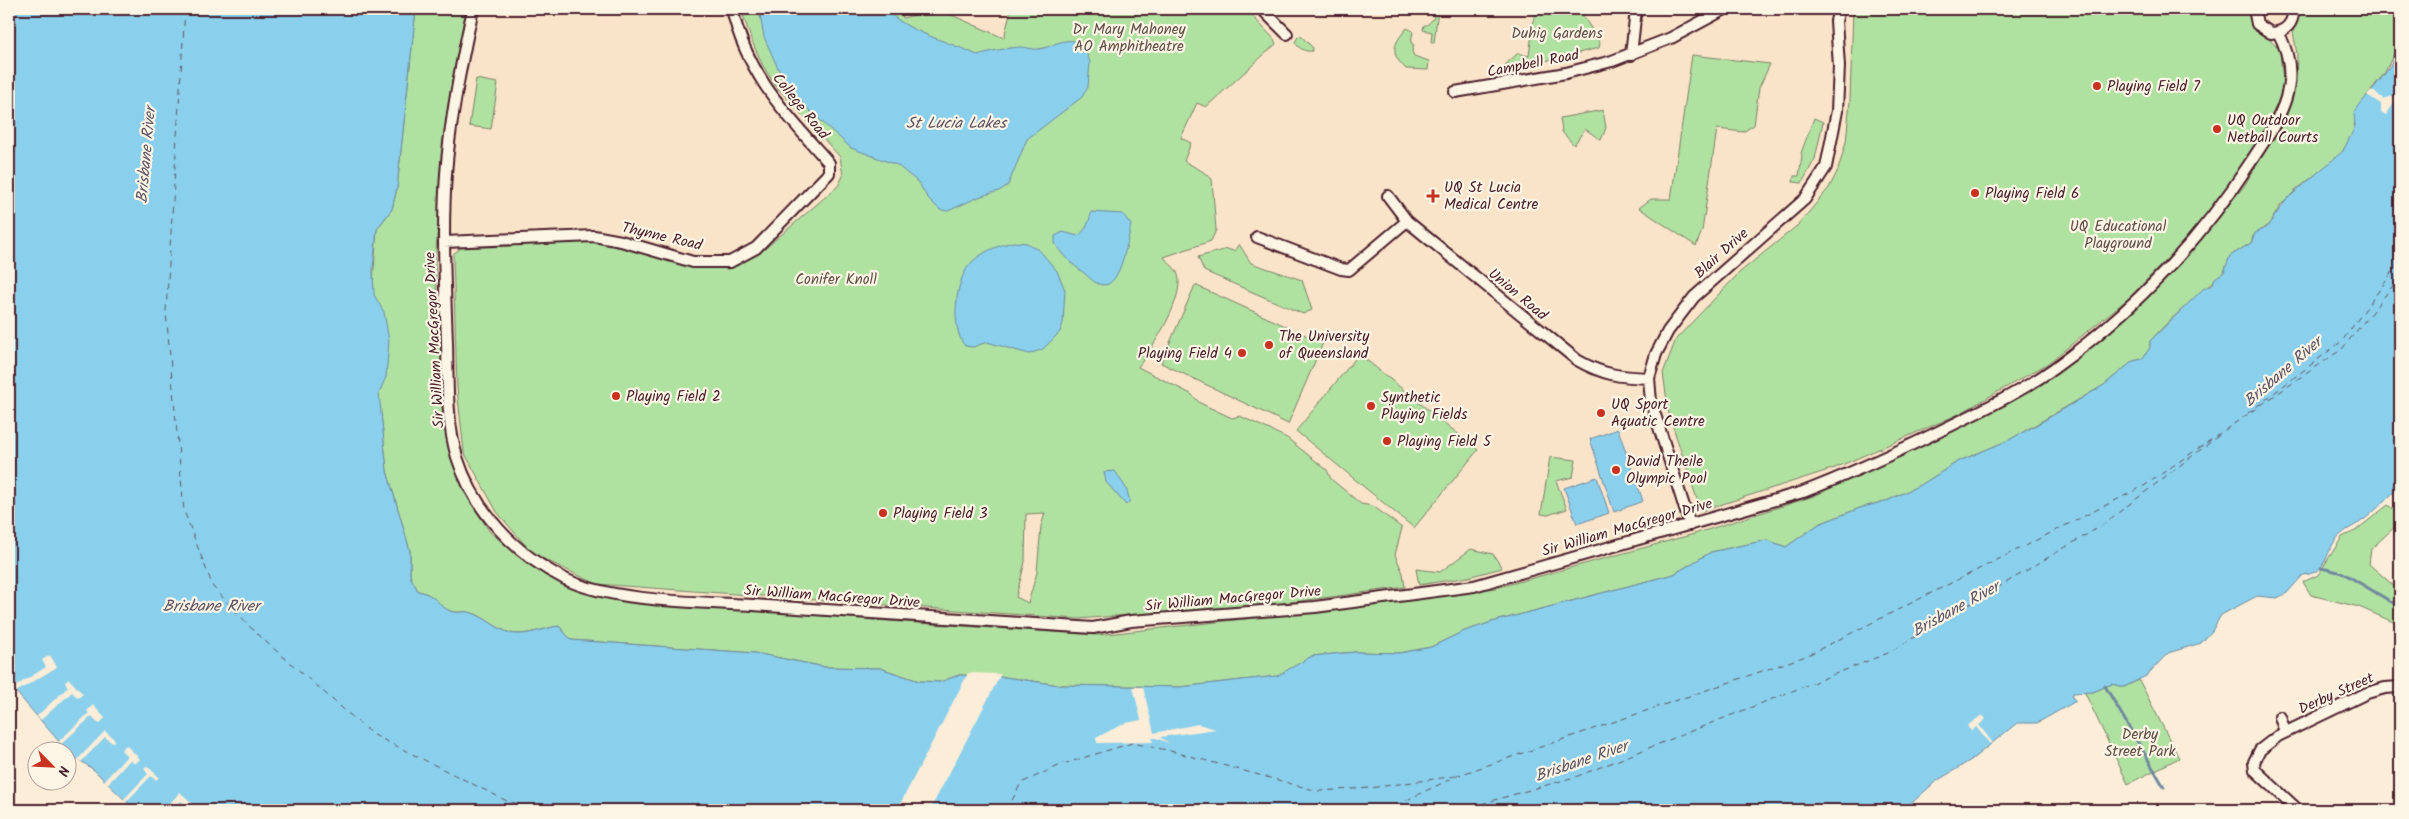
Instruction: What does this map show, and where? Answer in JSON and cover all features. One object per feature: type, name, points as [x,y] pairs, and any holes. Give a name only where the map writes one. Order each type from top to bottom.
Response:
[{"type":"street","name":"Sir William MacGregor Drive","points":[[473,9],[453,111],[446,173],[444,242],[449,407],[456,455],[466,481],[502,534],[530,560],[567,580],[601,592],[742,605],[1106,627],[1131,621],[1315,607],[1474,586],[1802,492],[1862,468],[2002,399],[2051,370],[2134,302],[2199,234],[2226,200],[2270,134],[2283,107],[2288,90],[2289,53],[2278,32]]},
{"type":"street","name":"College Road","points":[[732,9],[746,52],[763,85],[829,163]]},
{"type":"street","points":[[1262,9],[1287,34]]},
{"type":"street","points":[[1631,55],[1636,9]]},
{"type":"street","name":"Campbell Road","points":[[1455,92],[1566,73],[1631,55],[1671,38],[1725,9]]},
{"type":"street","name":"Blair Drive","points":[[1690,525],[1651,402],[1649,378],[1656,354],[1668,331],[1694,297],[1805,199],[1826,167],[1837,111],[1839,66],[1836,22],[1839,9]]},
{"type":"street","points":[[2254,9],[2254,18],[2260,28],[2271,33],[2278,32],[2291,22],[2293,9]]},
{"type":"street","name":"Thynne Road","points":[[444,242],[594,236],[620,241],[693,262],[730,262],[756,248],[762,242],[829,173],[829,163]]},
{"type":"street","name":"Union Road","points":[[1388,196],[1407,220],[1577,360],[1596,372],[1615,376],[1649,378]]},
{"type":"street","points":[[1256,238],[1349,270],[1407,220]]},
{"type":"street","name":"Derby Street","points":[[2298,810],[2258,774],[2254,767],[2261,748],[2286,732],[2366,693],[2386,688],[2400,688]]},
{"type":"street","name":"Derby Street","points":[[2280,716],[2286,732]]},
{"type":"shaded area","name":"The University of Queensland","points":[[416,9],[2400,9],[2400,46],[2104,385],[2009,440],[1180,687],[1111,687],[509,633],[373,269],[415,28]]},
{"type":"green space","points":[[416,9],[466,9],[447,111],[435,263],[445,407],[451,456],[464,492],[490,532],[528,564],[564,583],[598,596],[873,620],[1097,635],[1336,609],[1496,588],[1694,534],[1814,496],[1994,410],[2071,361],[2136,307],[2194,248],[2244,186],[2285,119],[2296,84],[2297,54],[2293,32],[2298,9],[2400,9],[2400,46],[2396,49],[2384,74],[2367,95],[2354,125],[2355,130],[2341,154],[2295,191],[2281,205],[2269,224],[2253,236],[2251,243],[2230,256],[2224,272],[2169,321],[2150,341],[2150,348],[2142,359],[2133,361],[2104,385],[2009,440],[1957,462],[1924,483],[1889,500],[1860,508],[1819,524],[1786,547],[1767,540],[1711,552],[1674,574],[1492,622],[1462,632],[1431,647],[1400,653],[1355,652],[1312,656],[1278,676],[1180,687],[1059,685],[1005,677],[959,675],[940,682],[919,681],[880,668],[825,667],[755,653],[571,640],[559,626],[516,634],[505,631],[472,613],[450,611],[429,595],[418,591],[410,576],[410,551],[387,471],[381,414],[325,461],[375,229],[371,269],[373,283],[377,229],[392,209],[397,188]]},
{"type":"green space","points":[[741,9],[900,9],[903,18],[938,9],[1004,38],[1011,9],[1246,9],[1274,39],[1276,44],[1206,107],[1197,103],[1181,138],[1191,143],[1184,161],[1212,179],[1216,230],[1211,241],[1164,257],[1177,272],[1179,282],[1178,294],[1167,321],[1152,348],[1138,367],[1191,394],[1200,403],[1232,418],[1240,416],[1287,438],[1327,470],[1331,479],[1361,504],[1373,506],[1402,528],[1395,555],[1403,573],[1405,587],[1286,603],[1078,619],[597,584],[533,554],[497,512],[464,452],[457,389],[453,254],[465,245],[596,241],[686,264],[728,269],[767,247],[838,186],[843,176],[840,157],[775,85],[763,66]],"holes":[[[1045,513],[1041,526],[1037,572],[1028,603],[1016,597],[1025,562],[1026,514]]]},
{"type":"green space","points":[[1438,9],[1434,43],[1431,43],[1432,32],[1423,30],[1424,25],[1427,25],[1434,18],[1431,13]]},
{"type":"green space","name":"Duhig Gardens","points":[[1535,9],[1579,9],[1600,43],[1599,48],[1516,68],[1504,66],[1518,53],[1529,56]]},
{"type":"green space","name":"UQ Educational Playground","points":[[1853,9],[2249,9],[2254,25],[2277,46],[2280,53],[2284,90],[2266,131],[2201,224],[2129,298],[2047,364],[1959,414],[1835,468],[1701,511],[1669,415],[1663,373],[1676,339],[1740,272],[1798,225],[1829,188],[1838,170],[1846,142],[1850,100]]},
{"type":"green space","points":[[1407,28],[1413,31],[1411,43],[1414,45],[1412,51],[1414,56],[1429,61],[1428,70],[1406,69],[1397,59],[1395,54],[1396,44]]},
{"type":"green space","points":[[1301,36],[1313,48],[1312,51],[1302,50],[1295,42]]},
{"type":"green space","points":[[1692,55],[1770,64],[1759,88],[1754,125],[1743,132],[1717,129],[1702,231],[1696,246],[1639,208],[1651,199],[1671,199]]},
{"type":"green space","points":[[476,79],[498,83],[491,129],[469,126]]},
{"type":"green space","points":[[1603,110],[1606,128],[1601,140],[1585,129],[1574,145],[1562,132],[1560,118]]},
{"type":"green space","points":[[1814,118],[1823,122],[1815,159],[1802,183],[1793,182],[1794,176],[1799,176],[1801,153]]},
{"type":"green space","points":[[1239,244],[1251,263],[1302,280],[1312,310],[1303,314],[1204,271],[1198,257],[1227,249],[1234,251]]},
{"type":"green space","name":"Playing Field 4","points":[[1195,285],[1323,343],[1288,424],[1161,363]]},
{"type":"green space","name":"Playing Field 5","points":[[1359,354],[1478,450],[1414,528],[1296,431]]},
{"type":"green space","points":[[1550,457],[1576,460],[1573,477],[1556,481],[1567,509],[1548,515],[1541,514]]},
{"type":"green space","points":[[2388,505],[2400,514],[2400,522],[2371,549],[2369,564],[2394,586],[2400,587],[2400,625],[2359,607],[2311,595],[2303,582],[2318,575],[2342,537],[2355,531]]},
{"type":"green space","points":[[1471,549],[1493,554],[1502,568],[1468,577],[1419,585],[1416,569],[1440,572]]},
{"type":"green space","name":"Derby Street Park","points":[[2139,680],[2179,758],[2128,784],[2084,691],[2093,692],[2112,684],[2124,687]]},
{"type":"water","name":"Brisbane River","points":[[9,9],[416,9],[397,188],[392,209],[377,229],[373,269],[374,295],[384,312],[389,341],[386,377],[379,393],[387,471],[410,551],[410,576],[418,591],[429,595],[450,611],[472,613],[500,629],[516,634],[559,626],[571,640],[755,653],[825,667],[880,668],[919,681],[940,682],[959,675],[1005,677],[1059,685],[1180,687],[1277,676],[1312,656],[1355,652],[1400,653],[1431,647],[1462,632],[1492,622],[1674,574],[1711,552],[1767,540],[1786,547],[1819,524],[1860,508],[1889,500],[1924,483],[1957,462],[2009,440],[2104,385],[2133,361],[2142,359],[2150,348],[2150,341],[2203,289],[2212,285],[2215,278],[2224,272],[2230,256],[2251,243],[2255,233],[2266,228],[2287,199],[2343,151],[2355,127],[2354,113],[2386,72],[2394,53],[2400,46],[2400,486],[2360,523],[2340,535],[2318,570],[2303,575],[2287,593],[2277,598],[2257,596],[2221,615],[2212,631],[2201,643],[2168,653],[2146,676],[2124,687],[2112,684],[2093,692],[2073,693],[2072,697],[2076,701],[2037,723],[2017,723],[1971,760],[1935,782],[1904,810],[144,810],[131,806],[94,770],[78,759],[78,742],[59,742],[16,692],[9,687]]},
{"type":"water","name":"St Lucia Lakes","points":[[759,9],[887,9],[894,17],[915,30],[977,55],[1014,47],[1039,49],[1061,42],[1077,41],[1084,48],[1090,62],[1088,87],[1082,97],[1027,139],[1008,185],[999,191],[981,196],[948,211],[940,210],[927,197],[919,183],[897,165],[851,148],[811,112],[786,86],[764,37]]},
{"type":"water","points":[[1091,212],[1123,214],[1131,225],[1126,250],[1119,269],[1110,283],[1104,285],[1093,281],[1072,263],[1055,243],[1055,236],[1063,232],[1078,236],[1084,231]]},
{"type":"water","points":[[1014,242],[1027,243],[1040,251],[1057,271],[1065,290],[1063,323],[1060,332],[1043,349],[1029,354],[987,342],[973,347],[965,346],[957,328],[956,305],[965,272],[974,260],[985,253],[996,247]]},
{"type":"water","name":"David Theile Olympic Pool","points":[[1618,429],[1643,501],[1614,512],[1590,439]]},
{"type":"water","points":[[1115,471],[1126,488],[1130,501],[1126,505],[1106,482],[1104,472]]},
{"type":"water","points":[[1597,477],[1609,513],[1577,524],[1564,488]]},
{"type":"pier","points":[[2371,90],[2384,99],[2392,96],[2397,99],[2386,115],[2381,112],[2381,104],[2367,95]]},
{"type":"pier","points":[[50,655],[57,667],[16,692],[11,689],[46,667],[42,660]]},
{"type":"pier","points":[[968,673],[1001,674],[930,810],[897,810]]},
{"type":"pier","points":[[69,679],[83,694],[78,698],[72,692],[41,720],[37,716],[68,687],[65,682]]},
{"type":"pier","points":[[1133,687],[1143,687],[1154,733],[1198,724],[1216,729],[1160,737],[1169,743],[1152,738],[1153,742],[1097,743],[1096,738],[1111,730],[1126,723],[1141,720]]},
{"type":"pier","points":[[93,705],[105,718],[99,724],[92,716],[63,742],[60,742],[89,713],[87,711]]},
{"type":"pier","points":[[1982,715],[1986,719],[1979,725],[1992,742],[1990,744],[1976,727],[1971,731],[1967,726]]},
{"type":"pier","points":[[105,731],[115,740],[112,743],[105,737],[81,762],[78,759]]},
{"type":"pier","points":[[126,745],[140,759],[135,764],[130,760],[108,784],[104,781],[127,756],[121,750]]},
{"type":"pier","points":[[147,766],[159,777],[156,780],[151,776],[126,802],[124,799],[148,774],[144,769]]},
{"type":"pier","points":[[180,792],[193,804],[189,809],[181,801],[172,810],[164,810]]},
{"type":"waterway","points":[[2321,568],[2343,573],[2400,607]]},
{"type":"waterway","points":[[2105,686],[2164,787]]},
{"type":"ferry route","points":[[185,9],[166,312],[184,511],[213,587],[257,634],[372,734],[507,801],[540,810]]},
{"type":"ferry route","points":[[2248,413],[2342,341],[2400,262]]},
{"type":"ferry route","points":[[1386,810],[1459,775],[1806,656],[2144,486],[2342,349],[2400,277]]},
{"type":"ferry route","points":[[1460,810],[1578,776],[1888,653],[2101,526],[2221,434]]},
{"type":"ferry route","points":[[1007,810],[1021,783],[1063,764],[1132,743],[1167,750],[1318,791],[1370,788],[1456,776]]},
{"type":"place","name":"Playing Field 7","points":[[2097,86]]},
{"type":"place","name":"UQ Outdoor Netball Courts","points":[[2217,129]]},
{"type":"place","name":"Playing Field 6","points":[[1975,193]]},
{"type":"place","name":"UQ St Lucia Medical Centre","points":[[1433,196]]},
{"type":"place","name":"The University of Queensland","points":[[1269,345]]},
{"type":"place","name":"Playing Field 4","points":[[1242,353]]},
{"type":"place","name":"Playing Field 2","points":[[616,396]]},
{"type":"place","name":"Synthetic Playing Fields","points":[[1371,406]]},
{"type":"place","name":"UQ Sport Aquatic Centre","points":[[1601,413]]},
{"type":"place","name":"Playing Field 5","points":[[1387,441]]},
{"type":"place","name":"David Theile Olympic Pool","points":[[1616,470]]},
{"type":"place","name":"Playing Field 3","points":[[883,513]]},
{"type":"park label","name":"Dr Mary Mahoney AO Amphitheatre","points":[[1129,38]]},
{"type":"park label","name":"Conifer Knoll","points":[[836,279]]}]
